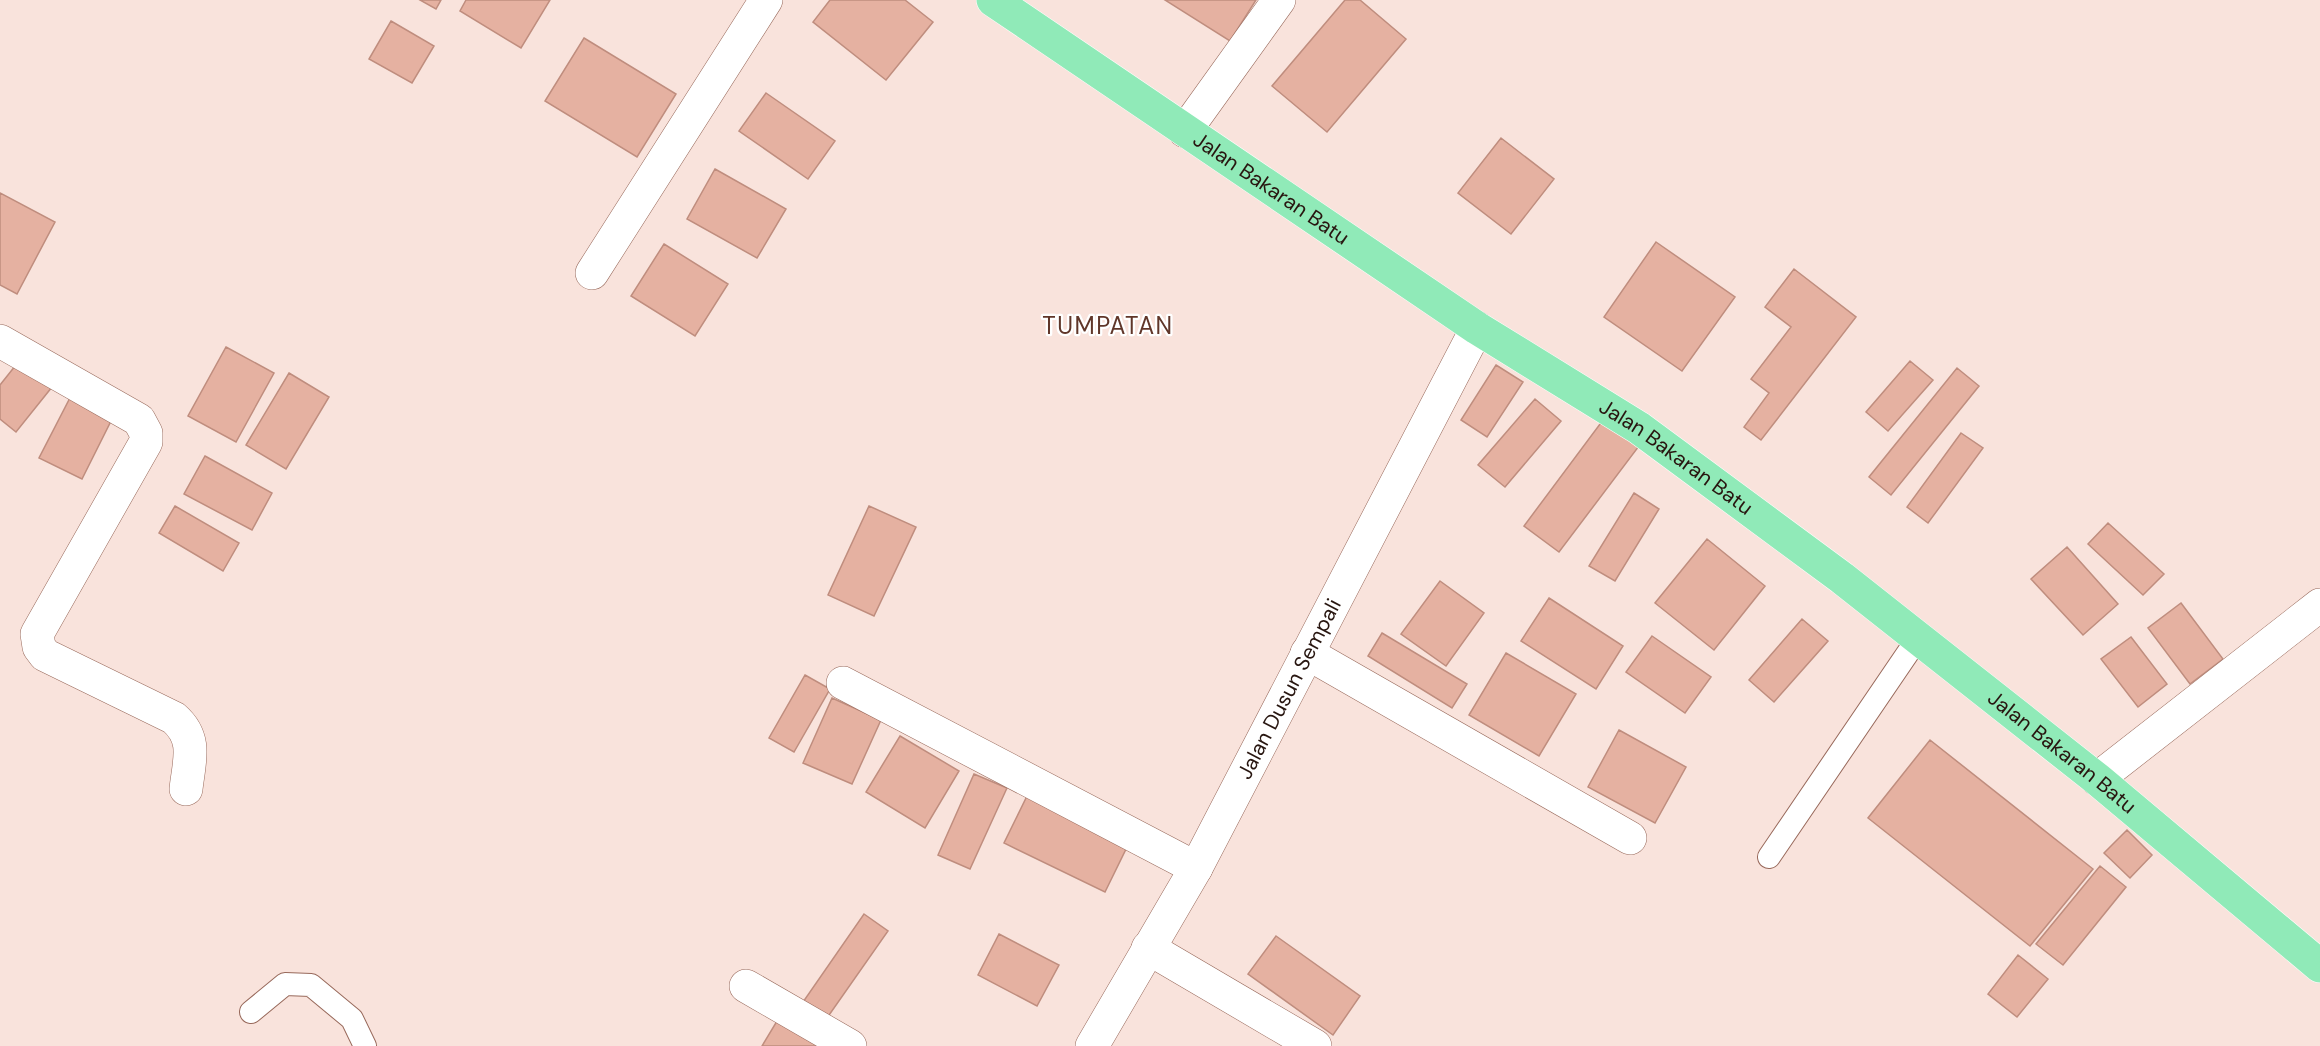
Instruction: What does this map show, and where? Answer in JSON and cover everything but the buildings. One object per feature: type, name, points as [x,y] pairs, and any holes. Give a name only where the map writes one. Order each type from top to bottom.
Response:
[{"type":"highway","name":"Jalan Bakaran Batu","points":[[993,0],[1477,328],[1639,428],[1842,578],[2097,779],[2320,966]]},
{"type":"street","points":[[592,273],[765,0]]},
{"type":"street","points":[[1185,131],[1279,0]]},
{"type":"street","name":"Jalan Dusun Sempali","points":[[1092,1046],[1196,868],[1477,328]]},
{"type":"street","points":[[0,341],[139,420],[144,428],[146,442],[37,634],[39,647],[45,655],[174,718],[184,727],[190,739],[186,789]]},
{"type":"street","points":[[2097,779],[2320,605]]},
{"type":"street","points":[[1307,653],[1630,838]]},
{"type":"street","points":[[843,683],[1196,868]]},
{"type":"street","points":[[1148,948],[1315,1046]]},
{"type":"street","points":[[746,986],[850,1046]]},
{"type":"lane","points":[[1769,857],[1918,638]]},
{"type":"lane","points":[[251,1012],[285,984],[311,985],[352,1019],[365,1046]]},
{"type":"district","name":"TUMPATAN","points":[[1108,325]]}]
